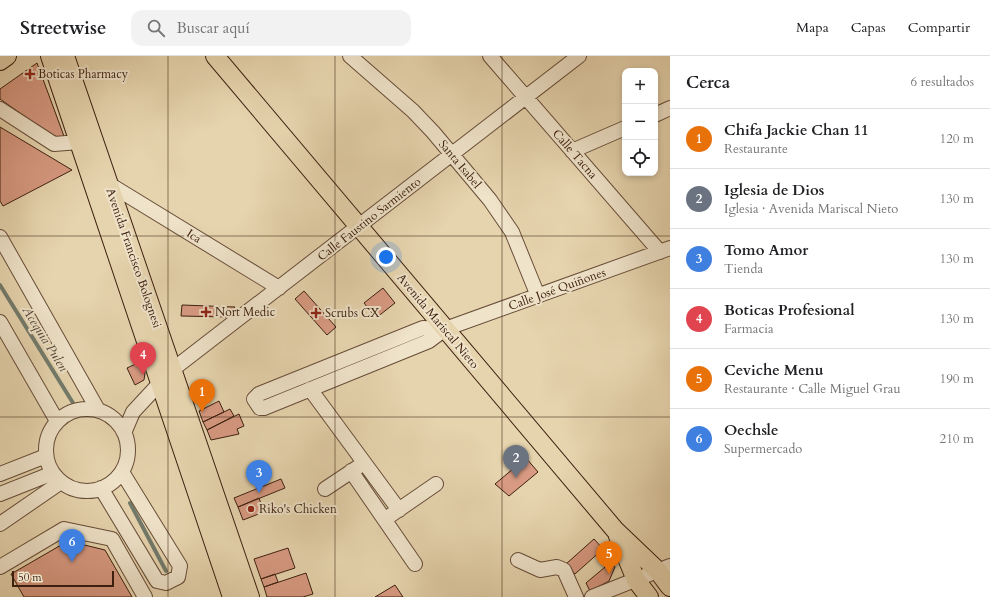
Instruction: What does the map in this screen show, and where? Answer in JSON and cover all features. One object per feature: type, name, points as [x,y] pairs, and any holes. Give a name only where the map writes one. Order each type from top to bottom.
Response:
[{"type":"main road","points":[[0,61],[7,56]]},
{"type":"main road","name":"Avenida Francisco Bolognesi","points":[[50,56],[79,142],[250,597]]},
{"type":"main road","name":"Avenida Francisco Bolognesi","points":[[65,56],[109,184],[232,597]]},
{"type":"main road","name":"Avenida Mariscal Nieto","points":[[215,56],[615,530],[664,568],[670,587]]},
{"type":"main road","name":"Avenida Mariscal Nieto","points":[[615,530],[636,580],[649,597]]},
{"type":"street","name":"Santa Isabel","points":[[350,56],[413,111],[452,154],[507,223],[538,296]]},
{"type":"street","name":"Calle Tacna","points":[[490,56],[572,151],[665,250]]},
{"type":"street","name":"Calle Faustino Sarmiento","points":[[113,418],[278,288],[579,56]]},
{"type":"street","points":[[658,114],[670,108]]},
{"type":"street","points":[[0,109],[54,144],[79,142]]},
{"type":"street","points":[[572,151],[622,129]]},
{"type":"street","name":"Ica","points":[[109,184],[278,288]]},
{"type":"street","points":[[0,237],[98,410]]},
{"type":"street","name":"Calle José Quiñones","points":[[445,329],[665,250]]},
{"type":"street","points":[[0,322],[57,421]]},
{"type":"street","points":[[423,328],[445,329],[429,341],[264,408],[260,408],[255,403],[254,399],[259,394],[423,328]]},
{"type":"street","name":"Calle Faustino Sarmiento","points":[[124,433],[133,412],[166,376]]},
{"type":"street","points":[[310,389],[399,510]]},
{"type":"street","points":[[87,408],[98,410],[113,418],[124,433],[128,446],[127,459],[122,472],[113,482],[91,491],[70,487],[57,477],[46,456],[46,444],[50,432],[57,421],[66,414],[87,408]]},
{"type":"street","points":[[0,474],[46,456]]},
{"type":"street","points":[[325,489],[364,462]]},
{"type":"street","points":[[351,471],[415,564]]},
{"type":"street","points":[[101,488],[157,581],[166,583],[178,577],[180,566],[122,472]]},
{"type":"street","points":[[0,494],[57,477]]},
{"type":"street","points":[[0,524],[57,477]]},
{"type":"street","points":[[384,519],[436,484]]},
{"type":"street","points":[[0,567],[64,529],[112,539],[145,597]]},
{"type":"street","points":[[518,560],[540,570],[557,567],[564,570],[576,597]]},
{"type":"street","points":[[592,597],[664,568]]},
{"type":"building","points":[[37,63],[68,147],[0,99],[0,89]]},
{"type":"building","points":[[0,127],[72,170],[3,206],[0,201]]},
{"type":"building","points":[[383,288],[395,303],[376,318],[364,303]]},
{"type":"building","name":"Scrubs CX","points":[[304,291],[336,327],[327,335],[295,299]]},
{"type":"building","name":"Nort Medic","points":[[182,305],[235,307],[226,317],[181,316]]},
{"type":"building","points":[[140,362],[145,373],[144,380],[135,385],[127,368]]},
{"type":"building","points":[[219,401],[224,412],[203,422],[199,411]]},
{"type":"building","points":[[230,409],[234,416],[207,430],[203,422]]},
{"type":"building","points":[[239,414],[244,426],[237,429],[239,434],[211,440],[207,430]]},
{"type":"building","points":[[526,458],[538,472],[509,496],[495,484]]},
{"type":"building","points":[[281,479],[285,488],[238,507],[234,498]]},
{"type":"building","name":"Riko's Chicken","points":[[259,498],[264,512],[243,520],[238,507]]},
{"type":"building","points":[[594,539],[603,549],[575,574],[566,564]]},
{"type":"building","points":[[68,541],[105,550],[132,597],[24,597],[11,574]]},
{"type":"building","points":[[288,548],[295,568],[261,579],[254,559]]},
{"type":"building","points":[[611,562],[615,567],[609,581],[590,591],[586,583]]},
{"type":"building","points":[[306,573],[313,594],[303,597],[267,597],[264,587]]},
{"type":"building","points":[[275,574],[278,582],[264,587],[261,579]]},
{"type":"building","points":[[395,585],[403,597],[375,597]]},
{"type":"waterway","name":"Acequia Pulen","points":[[0,285],[73,403]]},
{"type":"waterway","name":"Acequia Pulen","points":[[130,503],[166,571]]},
{"type":"place","name":"Boticas Pharmacy","points":[[30,74]]},
{"type":"place","name":"Nort Medic","points":[[206,312]]},
{"type":"place","name":"Scrubs CX","points":[[316,313]]},
{"type":"place","name":"Boticas Profesional","points":[[143,375]]},
{"type":"place","name":"Chifa Jackie Chan 11","points":[[202,412]]},
{"type":"place","name":"Iglesia de Dios","points":[[516,478]]},
{"type":"place","name":"Tomo Amor","points":[[259,493]]},
{"type":"place","name":"Riko's Chicken","points":[[251,509]]},
{"type":"place","name":"Oechsle","points":[[72,562]]},
{"type":"place","name":"Ceviche Menu","points":[[609,574]]}]
